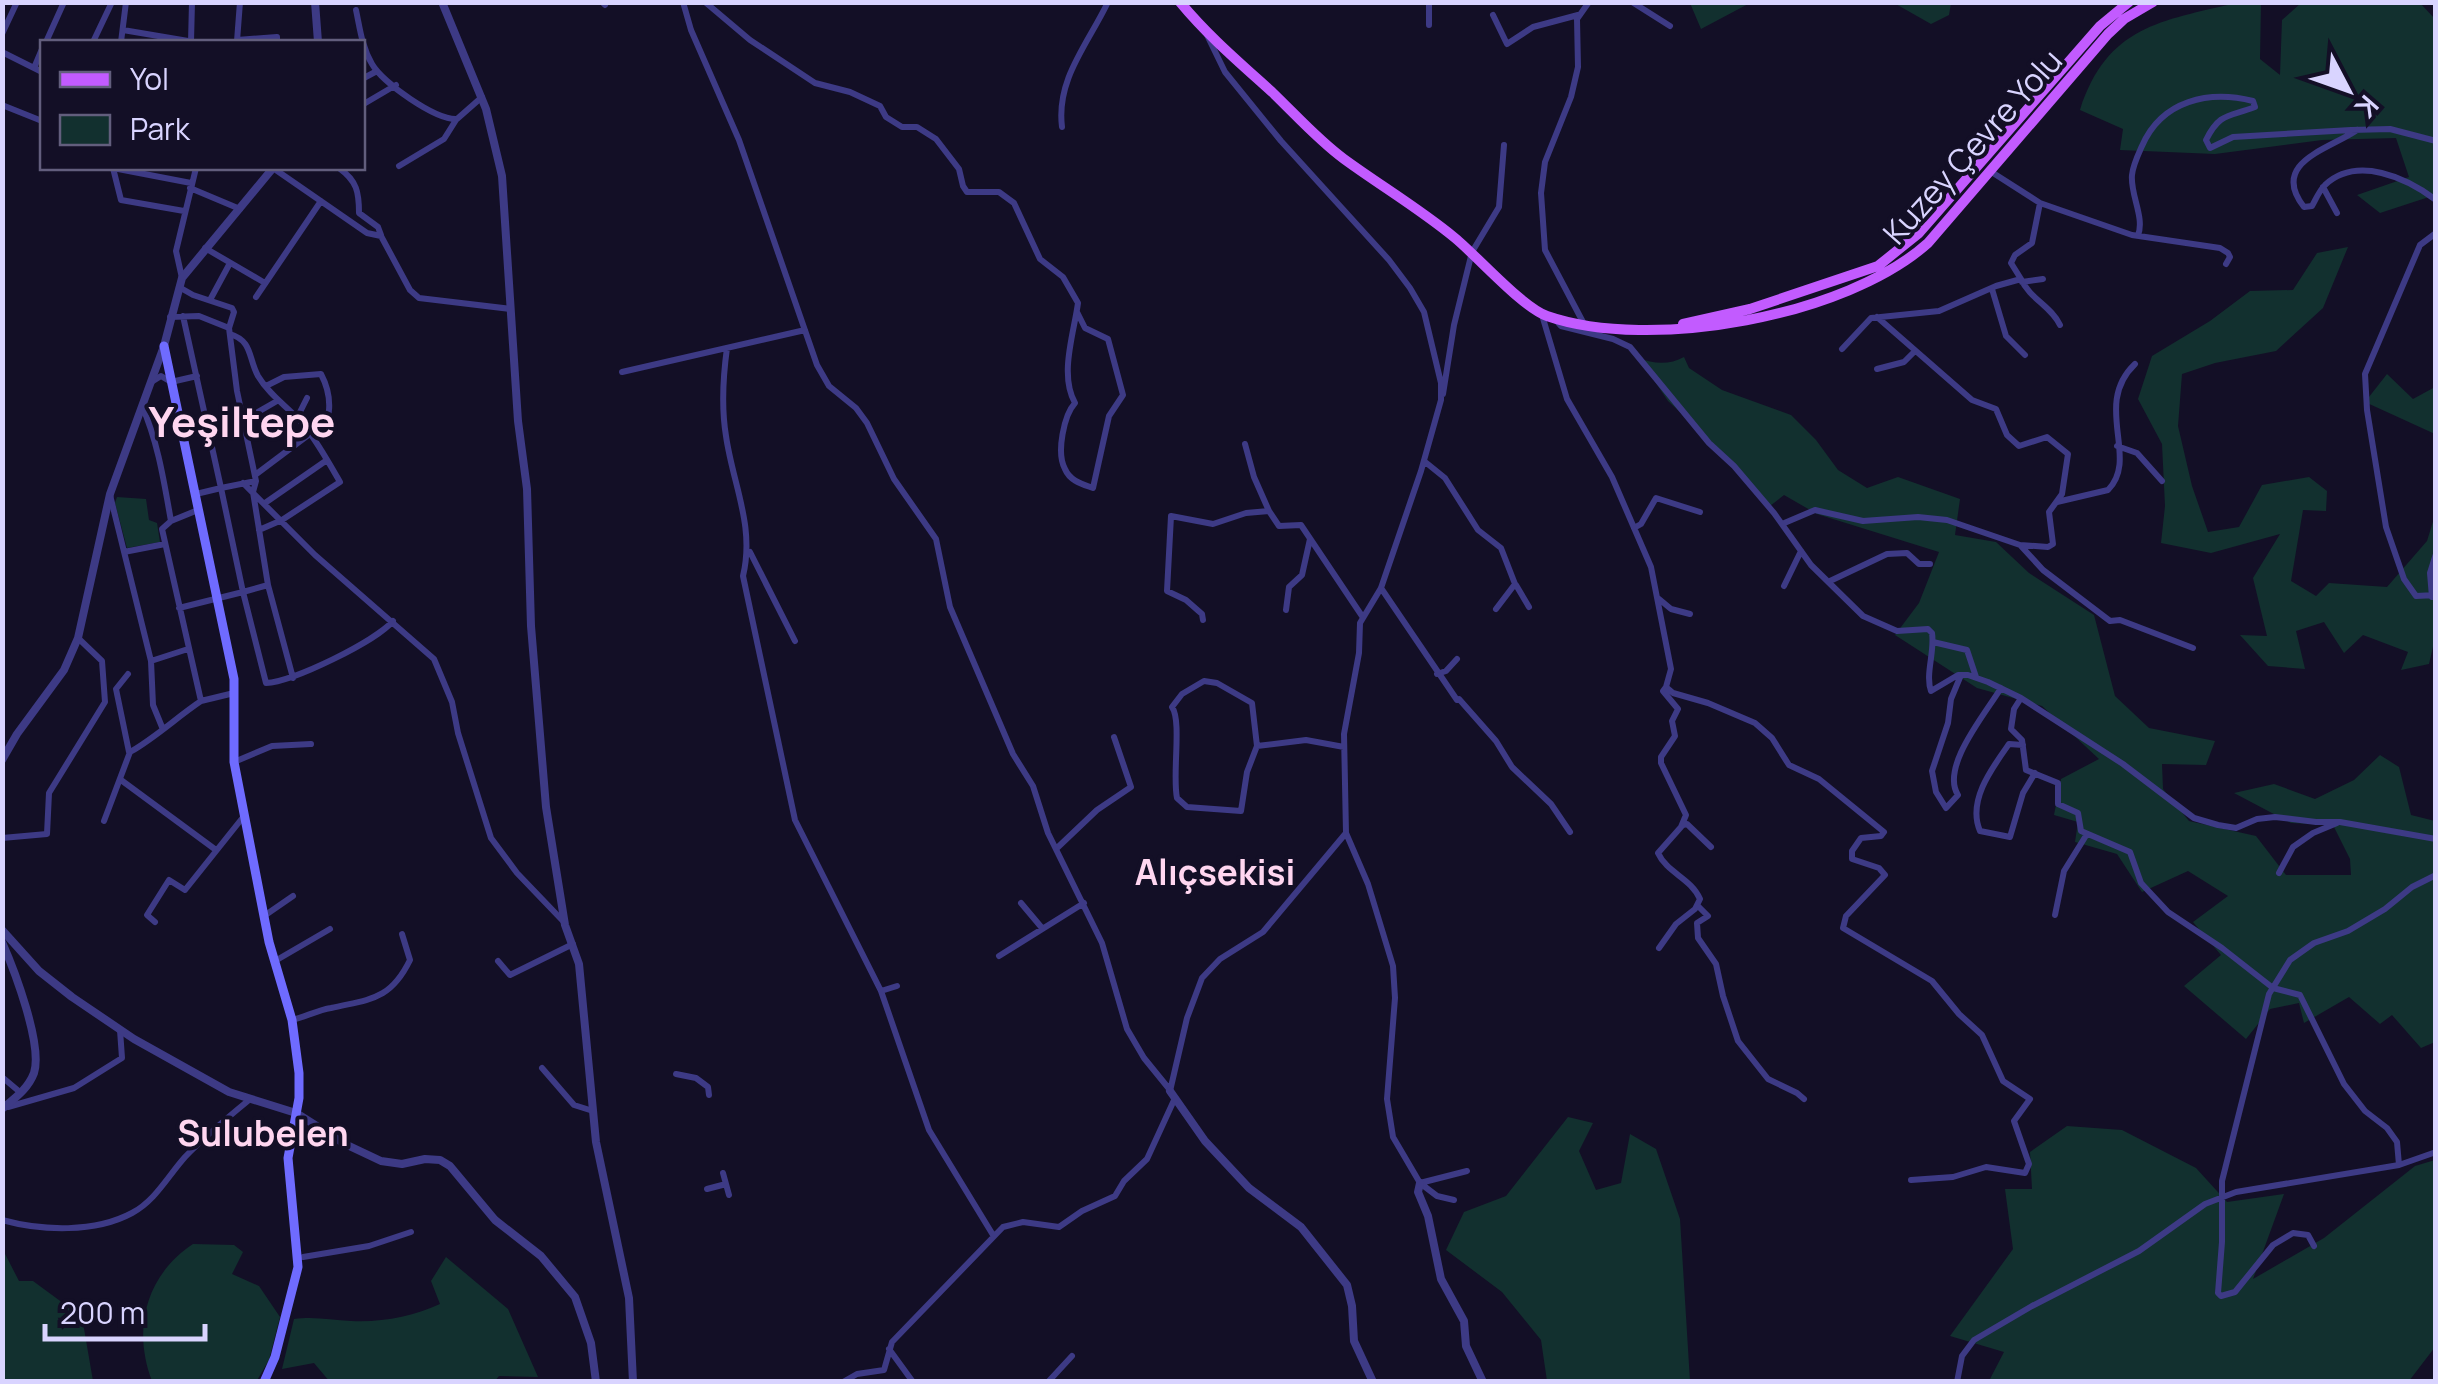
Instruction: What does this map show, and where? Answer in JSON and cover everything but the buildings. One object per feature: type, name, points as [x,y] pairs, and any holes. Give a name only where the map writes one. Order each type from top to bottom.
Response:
[{"type":"main road","points":[[1180,2],[1207,35],[1341,157],[1403,198],[1548,316]]},
{"type":"main road","name":"Kuzey Çevre Yolu","points":[[1638,329],[1688,324],[1750,310],[1888,260],[1919,233],[2100,26],[2129,2]]},
{"type":"main road","name":"Kuzey Çevre Yolu","points":[[1548,316],[1584,324],[1686,331],[1782,311],[1876,278],[1920,250],[2108,34],[2153,2]]},
{"type":"main road","points":[[164,346],[235,693],[234,762],[264,916],[293,1024],[300,1085],[293,1170],[303,1257],[266,1382]]},
{"type":"main road","points":[[289,1314],[299,1257],[288,1158],[298,1114]]},
{"type":"street","points":[[2,34],[17,2]]},
{"type":"street","points":[[47,40],[64,2]]},
{"type":"street","points":[[94,40],[112,2]]},
{"type":"street","points":[[122,40],[126,2]]},
{"type":"street","points":[[192,2],[192,40]]},
{"type":"street","points":[[237,40],[240,2]]},
{"type":"street","points":[[316,2],[318,40]]},
{"type":"street","points":[[442,2],[482,97],[502,176],[518,421],[527,489],[531,626],[546,807],[565,925]]},
{"type":"street","points":[[683,2],[691,30],[739,140],[817,365],[829,386],[856,408],[879,444],[894,479],[936,539],[950,607],[1013,754],[1032,786],[1056,848],[1102,943],[1127,1028],[1144,1058],[1205,1141],[1248,1188],[1301,1228],[1346,1285],[1354,1341],[1373,1382]]},
{"type":"street","points":[[705,2],[750,40],[815,83],[850,92],[880,106],[886,117],[902,126],[917,127],[936,139],[960,169],[968,192],[999,192],[1014,203],[1040,259],[1063,277],[1078,303],[1070,338],[1068,384],[1075,403],[1067,417],[1062,452],[1064,468],[1076,482],[1093,488],[1109,416],[1123,395],[1108,339],[1085,328],[1076,312]]},
{"type":"street","points":[[1062,127],[1060,106],[1064,86],[1108,2]]},
{"type":"street","points":[[1429,2],[1429,24]]},
{"type":"street","points":[[1493,15],[1506,44],[1533,27],[1578,15],[1589,2]]},
{"type":"street","points":[[1632,2],[1670,26]]},
{"type":"street","points":[[356,10],[362,40]]},
{"type":"street","points":[[1578,15],[1578,67],[1545,162],[1541,193],[1545,250],[1584,324]]},
{"type":"street","points":[[123,30],[180,40]]},
{"type":"street","points":[[1207,35],[1225,72],[1410,288],[1432,336],[1441,400]]},
{"type":"street","points":[[247,40],[277,40]]},
{"type":"street","points":[[2,52],[40,71]]},
{"type":"street","points":[[34,68],[40,55]]},
{"type":"street","points":[[366,58],[377,72],[430,112],[457,119]]},
{"type":"street","points":[[365,78],[377,72]]},
{"type":"street","points":[[365,103],[396,85]]},
{"type":"street","points":[[2138,235],[2141,228],[2132,196],[2132,171],[2147,135],[2164,116],[2188,100],[2233,96],[2253,101],[2255,107],[2215,122],[2206,140],[2210,148],[2233,137],[2390,129],[2436,141]]},
{"type":"street","points":[[399,166],[444,139],[457,119],[482,97]]},
{"type":"street","points":[[2,105],[40,120]]},
{"type":"street","points":[[2358,130],[2303,160],[2294,186],[2301,204],[2312,206],[2323,187],[2350,172],[2392,175],[2436,200]]},
{"type":"street","points":[[1454,1200],[1437,1196],[1420,1183],[1393,1137],[1387,1100],[1395,998],[1393,966],[1368,884],[1346,833],[1344,747],[1363,616],[1381,588],[1424,462],[1472,252],[1500,207],[1504,146]]},
{"type":"street","points":[[114,170],[122,200],[184,212]]},
{"type":"street","points":[[122,170],[190,186],[241,210]]},
{"type":"street","points":[[195,170],[176,250],[180,282],[192,296],[234,310],[229,331],[255,478],[253,492],[259,530],[268,585],[294,678]]},
{"type":"street","points":[[2,760],[64,670],[78,638],[110,494],[164,346],[180,282],[271,170]]},
{"type":"street","points":[[276,170],[366,233],[381,236]]},
{"type":"street","points":[[342,170],[354,180],[359,213],[378,228],[410,290],[419,298],[511,309]]},
{"type":"street","points":[[1990,172],[2040,203],[2138,235],[2220,248],[2228,252],[2226,264]]},
{"type":"street","points":[[2323,187],[2336,213]]},
{"type":"street","points":[[256,297],[321,200]]},
{"type":"street","points":[[2040,203],[2032,243],[2011,262],[2030,295],[2057,317],[2060,325]]},
{"type":"street","points":[[2436,232],[2420,245],[2364,374],[2366,410],[2386,526],[2404,579],[2416,596],[2434,596],[2430,573],[2436,554]]},
{"type":"street","points":[[206,248],[264,283]]},
{"type":"street","points":[[210,300],[230,263]]},
{"type":"street","points":[[1842,348],[1859,328],[1877,317],[1939,311],[1992,289],[2043,278]]},
{"type":"street","points":[[1992,289],[2006,336],[2025,355]]},
{"type":"street","points":[[183,316],[266,683],[294,678],[381,634],[393,621]]},
{"type":"street","points":[[1548,316],[1561,326],[1612,338],[1630,347],[1709,443],[1734,466],[1811,564],[1871,622],[1897,630],[1928,629],[1934,642],[1928,690],[1960,675],[2001,688],[2123,764],[2194,818],[2236,828],[2275,816],[2338,822],[2436,840]]},
{"type":"street","points":[[1548,316],[1566,399],[1612,477],[1651,567],[1671,672],[1663,691],[1677,705],[1672,721],[1675,736],[1661,763],[1686,815],[1658,853],[1665,865],[1696,890],[1700,899],[1659,948]]},
{"type":"street","points":[[169,317],[210,318],[241,337],[266,386],[313,436],[340,482],[282,520],[259,530]]},
{"type":"street","points":[[1782,524],[1815,510],[1863,521],[1918,517],[1947,520],[2020,545],[2053,544],[2048,516],[2062,494],[2068,454],[2047,437],[2019,446],[2007,435],[1996,409],[1972,400],[1877,317]]},
{"type":"street","points":[[622,372],[804,330]]},
{"type":"street","points":[[726,348],[722,386],[726,436],[750,550],[795,641]]},
{"type":"street","points":[[1877,369],[1904,362],[1915,352]]},
{"type":"street","points":[[2056,503],[2108,490],[2120,470],[2117,388],[2135,364]]},
{"type":"street","points":[[195,494],[255,478],[326,428],[329,394],[321,374],[276,379],[266,386]]},
{"type":"street","points":[[150,384],[161,376],[171,382],[197,376]]},
{"type":"street","points":[[297,418],[306,398]]},
{"type":"street","points":[[244,420],[277,401]]},
{"type":"street","points":[[142,406],[152,428],[171,520]]},
{"type":"street","points":[[1244,444],[1278,526],[1301,524],[1363,616]]},
{"type":"street","points":[[2117,446],[2137,454],[2162,481]]},
{"type":"street","points":[[265,504],[327,460]]},
{"type":"street","points":[[1424,462],[1445,478],[1478,530],[1500,548],[1529,608]]},
{"type":"street","points":[[243,484],[434,659],[452,702],[491,838],[517,872],[562,917],[573,944],[586,1012],[596,1142],[629,1298],[633,1382]]},
{"type":"street","points":[[110,494],[151,660],[152,704],[162,728]]},
{"type":"street","points":[[1634,528],[1641,524],[1656,498],[1700,512]]},
{"type":"street","points":[[198,510],[171,520],[162,529],[201,701]]},
{"type":"street","points":[[1203,620],[1202,614],[1186,600],[1167,590],[1172,516],[1213,524],[1269,510]]},
{"type":"street","points":[[1286,610],[1290,587],[1302,575],[1310,538]]},
{"type":"street","points":[[124,552],[164,544]]},
{"type":"street","points":[[2020,545],[2043,570],[2110,621],[2120,620],[2193,648]]},
{"type":"street","points":[[750,550],[743,576],[795,820],[881,990],[929,1130],[993,1235]]},
{"type":"street","points":[[1784,586],[1801,550]]},
{"type":"street","points":[[1830,581],[1887,554],[1907,553],[1919,564],[1930,564]]},
{"type":"street","points":[[1496,609],[1515,584]]},
{"type":"street","points":[[179,608],[268,585]]},
{"type":"street","points":[[1381,588],[1456,700],[1470,709],[1512,767],[1552,804],[1570,832]]},
{"type":"street","points":[[1658,598],[1670,609],[1690,614]]},
{"type":"street","points":[[2,838],[47,834],[49,793],[105,702],[102,661],[78,638]]},
{"type":"street","points":[[1934,642],[1967,650],[1977,678]]},
{"type":"street","points":[[151,660],[189,649]]},
{"type":"street","points":[[1438,674],[1457,659]]},
{"type":"street","points":[[104,821],[130,752],[116,689],[128,674]]},
{"type":"street","points":[[1960,675],[1932,771],[1936,792],[1946,808],[1958,795],[1954,779],[1960,750],[2001,688]]},
{"type":"street","points":[[1204,681],[1216,683],[1252,703],[1257,746],[1247,772],[1241,812],[1187,806],[1177,798],[1173,764],[1178,715],[1172,707],[1182,694],[1204,681]]},
{"type":"street","points":[[1666,687],[1755,723],[1772,738],[1789,765],[1819,779],[1884,832],[1881,836],[1864,836],[1854,847],[1852,859],[1880,868],[1885,875],[1846,916],[1843,928],[1934,983],[1984,1037],[2003,1081],[2030,1100],[2014,1121],[2029,1164],[2024,1173],[1990,1166],[1953,1177],[1911,1180]]},
{"type":"street","points":[[130,752],[201,701],[235,693]]},
{"type":"street","points":[[2021,698],[2014,709],[2011,728],[2023,745],[2026,770],[2058,783],[2058,804],[2078,813],[2079,829],[2130,852],[2141,883],[2168,912],[2273,988],[2300,995],[2344,1084],[2397,1142],[2398,1165]]},
{"type":"street","points":[[1056,848],[1096,810],[1131,786],[1114,738]]},
{"type":"street","points":[[1257,746],[1306,740],[1344,747]]},
{"type":"street","points":[[234,762],[272,746],[311,744]]},
{"type":"street","points":[[2023,745],[2009,744],[1991,768],[1978,806],[1976,820],[1980,832],[2010,837],[2022,793],[2035,774]]},
{"type":"street","points":[[121,780],[216,850]]},
{"type":"street","points":[[155,922],[147,915],[169,880],[185,890],[245,814]]},
{"type":"street","points":[[2279,873],[2293,847],[2313,832],[2338,822]]},
{"type":"street","points":[[1682,825],[1687,824],[1711,846]]},
{"type":"street","points":[[843,1382],[857,1374],[875,1374],[886,1366],[888,1348],[993,1235],[1013,1223],[1060,1228],[1082,1211],[1116,1196],[1124,1181],[1147,1159],[1173,1095],[1187,1018],[1202,978],[1220,959],[1263,932],[1346,833]]},
{"type":"street","points":[[2055,915],[2064,872],[2087,834]]},
{"type":"street","points":[[2314,1246],[2304,1232],[2293,1233],[2273,1245],[2234,1292],[2222,1296],[2218,1293],[2222,1181],[2273,988],[2290,960],[2314,943],[2348,931],[2385,909],[2412,886],[2436,875]]},
{"type":"street","points":[[264,916],[292,896]]},
{"type":"street","points":[[1021,902],[1042,928]]},
{"type":"street","points":[[999,956],[1084,903]]},
{"type":"street","points":[[1698,906],[1708,916],[1697,923],[1697,935],[1716,964],[1722,996],[1738,1041],[1768,1079],[1804,1099]]},
{"type":"street","points":[[276,961],[330,929]]},
{"type":"street","points":[[2,930],[39,971],[120,1030],[178,1065],[249,1100],[298,1114],[364,1155],[402,1164],[440,1160],[450,1166],[494,1220],[541,1256],[575,1297],[591,1343],[596,1382]]},
{"type":"street","points":[[293,1024],[380,996],[410,960],[402,934]]},
{"type":"street","points":[[2,942],[23,1000],[36,1057],[32,1078],[3,1108]]},
{"type":"street","points":[[498,961],[510,975],[573,944]]},
{"type":"street","points":[[881,990],[897,986]]},
{"type":"street","points":[[3,1108],[74,1088],[122,1058],[120,1030]]},
{"type":"street","points":[[542,1068],[574,1106],[593,1111]]},
{"type":"street","points":[[676,1074],[696,1078],[708,1087],[710,1095]]},
{"type":"street","points":[[2,1077],[21,1092]]},
{"type":"street","points":[[2,1220],[46,1230],[130,1214],[151,1199],[203,1139],[249,1100]]},
{"type":"street","points":[[1957,1382],[1962,1356],[1974,1340],[2139,1251],[2205,1204],[2236,1192],[2398,1165],[2436,1152]]},
{"type":"street","points":[[1420,1183],[1467,1171]]},
{"type":"street","points":[[723,1173],[730,1195]]},
{"type":"street","points":[[1420,1183],[1418,1192],[1428,1216],[1441,1279],[1464,1321],[1466,1346],[1483,1382]]},
{"type":"street","points":[[706,1189],[726,1184]]},
{"type":"street","points":[[303,1257],[368,1246],[411,1232]]},
{"type":"street","points":[[888,1348],[912,1382]]},
{"type":"street","points":[[1048,1382],[1072,1356]]},
{"type":"street","points":[[875,1374],[884,1381]]},
{"type":"green space","points":[[1690,3],[1750,3],[1701,29]]},
{"type":"green space","points":[[1894,3],[1951,3],[1949,15],[1931,24]]},
{"type":"green space","points":[[2236,3],[2261,3],[2260,59],[2280,75],[2282,20],[2301,3],[2420,3],[2435,19],[2435,195],[2380,213],[2357,195],[2409,177],[2396,138],[2322,140],[2215,154],[2120,150],[2123,129],[2080,110],[2091,82],[2121,44],[2161,23]]},
{"type":"green space","points":[[2348,247],[2323,308],[2276,351],[2182,374],[2178,426],[2208,532],[2239,527],[2262,485],[2309,477],[2327,491],[2326,511],[2303,510],[2291,581],[2316,596],[2329,583],[2387,587],[2427,541],[2435,515],[2435,638],[2429,664],[2401,670],[2408,652],[2363,635],[2344,653],[2324,622],[2296,631],[2305,669],[2268,666],[2240,635],[2267,636],[2253,578],[2280,534],[2211,553],[2161,543],[2165,506],[2162,444],[2138,399],[2152,356],[2250,291],[2293,290],[2317,253]]},
{"type":"green space","points":[[1684,357],[1689,368],[1722,390],[1791,415],[1838,470],[1867,488],[1898,477],[1960,499],[1955,535],[1996,542],[2029,573],[2094,615],[2115,696],[2149,728],[2215,741],[2206,765],[2162,764],[2163,789],[2189,821],[2256,836],[2286,875],[2351,875],[2350,859],[2333,825],[2291,823],[2234,793],[2274,784],[2315,799],[2354,780],[2380,755],[2399,767],[2411,815],[2435,821],[2435,1042],[2421,1048],[2392,1015],[2380,1024],[2349,997],[2304,1023],[2299,1003],[2270,1009],[2246,1039],[2184,986],[2221,955],[2193,922],[2228,896],[2188,871],[2142,892],[2117,854],[2075,842],[2078,822],[2054,815],[2061,779],[2099,759],[2042,706],[1977,688],[1895,635],[1919,603],[1939,552],[1817,514],[1784,495],[1770,506],[1731,460],[1668,401],[1639,358],[1662,363]]},
{"type":"green space","points":[[2387,374],[2413,399],[2435,387],[2435,434],[2365,402]]},
{"type":"green space","points":[[117,497],[146,499],[149,520],[157,523],[160,542],[127,548],[115,503]]},
{"type":"green space","points":[[1568,1117],[1593,1123],[1579,1151],[1596,1190],[1621,1183],[1630,1134],[1656,1149],[1680,1219],[1690,1381],[1547,1381],[1541,1340],[1502,1292],[1446,1250],[1464,1212],[1506,1196]]},
{"type":"green space","points":[[2067,1126],[2122,1130],[2196,1168],[2227,1202],[2284,1194],[2253,1279],[2324,1238],[2415,1166],[2435,1160],[2435,1347],[2409,1381],[1990,1379],[2004,1352],[1950,1336],[2013,1249],[2005,1189],[2032,1189],[2030,1152]]},
{"type":"green space","points":[[193,1244],[234,1245],[243,1252],[232,1274],[259,1286],[280,1317],[269,1360],[256,1382],[152,1381],[143,1342],[147,1305],[164,1271]]},
{"type":"green space","points":[[2,1248],[19,1281],[33,1281],[82,1317],[93,1381],[3,1381]]},
{"type":"green space","points":[[446,1257],[508,1309],[538,1377],[499,1376],[494,1382],[330,1382],[314,1363],[282,1369],[294,1319],[373,1321],[440,1304],[431,1281]]},
{"type":"district","name":"Yeşiltepe","points":[[242,422]]},
{"type":"district","name":"Alıçsekisi","points":[[1215,873]]},
{"type":"district","name":"Sulubelen","points":[[263,1134]]}]
